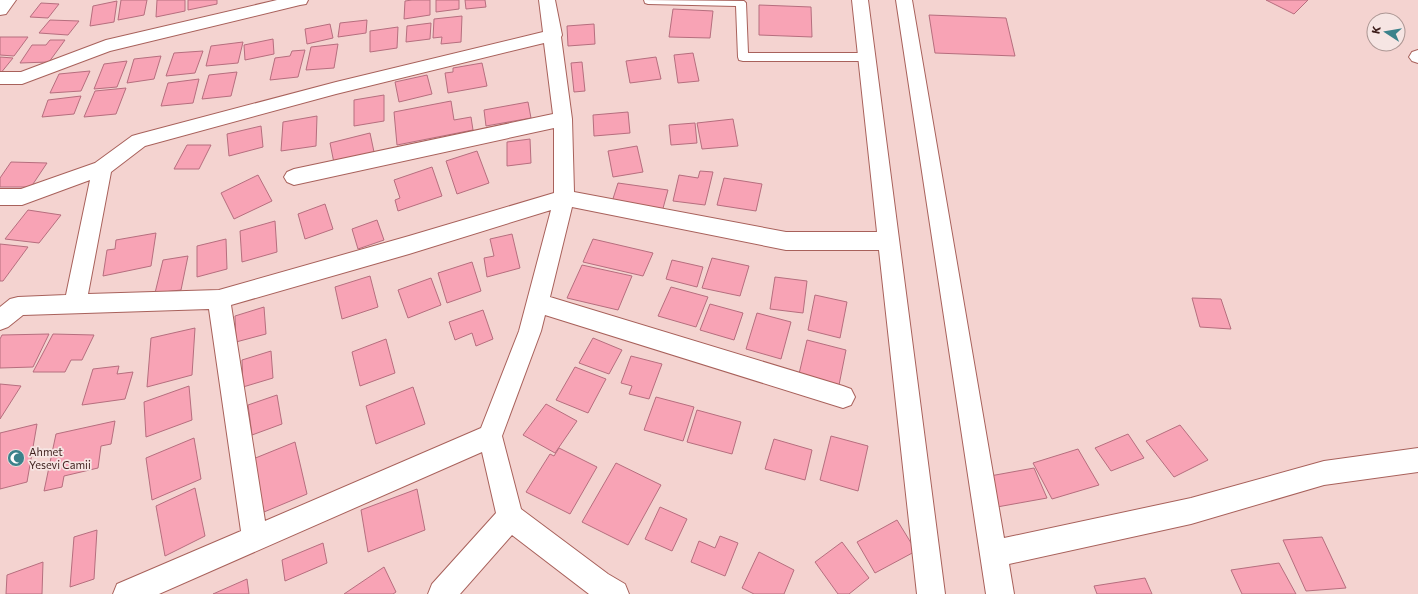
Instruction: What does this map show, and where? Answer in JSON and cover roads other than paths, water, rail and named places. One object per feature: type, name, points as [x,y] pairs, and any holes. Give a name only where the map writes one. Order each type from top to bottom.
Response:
[{"type":"street","points":[[0,10],[8,0]]},
{"type":"street","points":[[0,78],[22,78],[106,46],[300,0]]},
{"type":"street","points":[[547,0],[553,35],[563,119],[564,198],[530,331],[490,436],[510,517],[598,584],[615,594]]},
{"type":"street","points":[[860,0],[930,594]]},
{"type":"street","points":[[904,0],[1000,594]]},
{"type":"street","points":[[0,197],[22,197],[102,168],[139,141],[336,88],[553,35]]},
{"type":"street","points":[[294,177],[563,119]]},
{"type":"street","points":[[75,303],[102,168]]},
{"type":"street","points":[[0,320],[18,306],[219,299],[409,245],[564,198],[786,241],[888,241]]},
{"type":"street","points":[[219,299],[255,538]]},
{"type":"street","points":[[537,303],[843,397]]},
{"type":"street","points":[[127,594],[490,436]]},
{"type":"street","points":[[993,554],[1191,511],[1324,473],[1418,460]]},
{"type":"street","points":[[442,594],[510,517]]},
{"type":"lane","points":[[648,1],[740,3],[743,57],[866,57]]},
{"type":"place","name":"Ahmet Yesevi Camii","points":[[16,458]]}]
